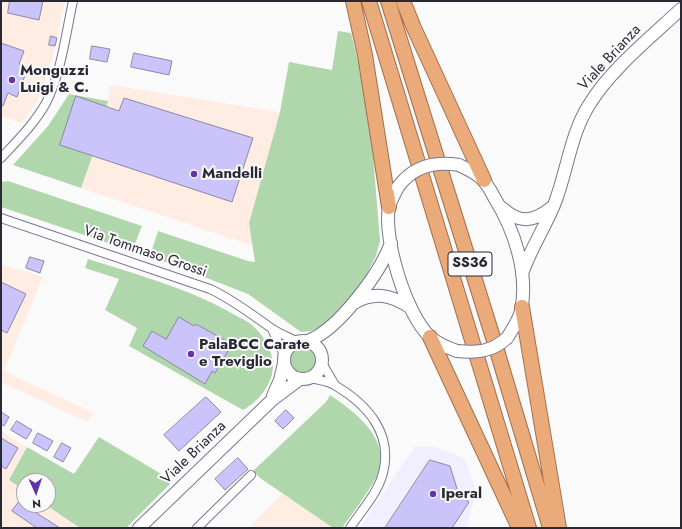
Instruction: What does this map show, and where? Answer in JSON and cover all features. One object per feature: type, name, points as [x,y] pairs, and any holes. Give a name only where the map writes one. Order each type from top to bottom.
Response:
[{"type":"highway","points":[[353,1],[365,55],[389,206]]},
{"type":"highway","name":"SS36","points":[[369,1],[529,528]]},
{"type":"highway","name":"SS36","points":[[388,1],[495,344],[550,528]]},
{"type":"highway","points":[[403,1],[419,40],[484,180]]},
{"type":"highway","points":[[522,307],[560,528]]},
{"type":"highway","points":[[430,337],[519,528]]},
{"type":"main road","name":"Viale Brianza","points":[[522,274],[530,252],[554,206],[579,125],[588,105],[609,79],[681,8]]},
{"type":"main road","points":[[440,164],[459,165],[474,172],[484,180],[500,206],[515,240],[522,274],[522,307],[507,338],[500,345],[480,352],[457,351],[448,348],[430,337],[411,309],[399,277],[391,242],[389,206],[398,187],[407,176],[422,167],[440,164]]},
{"type":"main road","points":[[500,206],[514,217],[525,219],[542,216],[554,206]]},
{"type":"main road","points":[[333,325],[316,374],[305,378],[290,374],[284,359],[288,346],[317,337],[333,325],[376,274],[386,256],[391,242]]},
{"type":"main road","points":[[350,306],[362,299],[377,295],[395,298],[411,309]]},
{"type":"main road","points":[[302,341],[317,346],[322,359]]},
{"type":"main road","name":"Viale Brianza","points":[[272,400],[280,380],[284,359]]},
{"type":"main road","name":"Viale Brianza","points":[[139,528],[272,400],[305,378]]},
{"type":"street","points":[[1,158],[33,121],[46,103],[55,82],[73,1]]},
{"type":"street","name":"Via Tommaso Grossi","points":[[1,218],[210,289],[225,296],[255,315],[272,329],[302,341]]},
{"type":"street","name":"Via Tommaso Grossi","points":[[272,329],[284,359]]},
{"type":"street","points":[[322,359],[335,385]]},
{"type":"street","points":[[305,378],[335,385],[360,404],[375,420],[380,428],[386,457],[383,474],[375,492],[350,528]]},
{"type":"street","points":[[197,528],[251,475]]},
{"type":"shaded area","points":[[1,1],[65,1],[53,56],[38,100],[22,123],[1,116]]},
{"type":"shaded area","points":[[111,85],[280,112],[249,223],[253,246],[81,188],[98,140]]},
{"type":"shaded area","points":[[1,264],[43,277],[4,371],[94,413],[87,422],[1,382]]},
{"type":"shaded area","points":[[1,431],[27,447],[9,480],[16,485],[16,513],[56,513],[56,512],[80,528],[1,528]]},
{"type":"shaded area","points":[[415,446],[436,447],[465,459],[476,491],[467,528],[360,528]]},
{"type":"shaded area","points":[[282,494],[333,528],[255,528],[251,525]]},
{"type":"green space","points":[[338,31],[351,33],[369,106],[380,241],[376,256],[361,285],[325,325],[311,331],[301,332],[248,294],[150,256],[158,231],[255,262],[249,223],[280,112],[289,62],[332,70]]},
{"type":"green space","points":[[69,94],[108,101],[98,140],[81,188],[13,165],[48,126]]},
{"type":"green space","points":[[8,181],[142,226],[132,251],[1,207],[1,182]]},
{"type":"green space","points":[[88,259],[177,288],[211,302],[249,323],[264,339],[270,349],[273,361],[270,380],[259,398],[243,410],[129,346],[137,328],[105,310],[119,279],[85,268]]},
{"type":"green space","points":[[303,345],[314,349],[318,360],[314,371],[303,375],[292,371],[288,360],[292,349]]},
{"type":"green space","points":[[330,395],[362,420],[377,441],[380,453],[380,466],[375,480],[342,528],[333,528],[260,478],[253,471],[326,402]]},
{"type":"green space","points":[[99,437],[173,481],[126,528],[80,528],[56,512],[56,473],[16,473],[16,485],[9,480],[27,447],[74,474]]},
{"type":"building","points":[[10,1],[43,1],[39,20],[8,13]]},
{"type":"building","points":[[51,36],[57,38],[55,46],[49,45]]},
{"type":"building","name":"Monguzzi Luigi & C.","points":[[1,43],[24,51],[19,64],[28,67],[17,97],[8,93],[3,106],[1,105]]},
{"type":"building","points":[[92,46],[110,49],[107,62],[90,59]]},
{"type":"building","points":[[134,53],[172,61],[169,75],[131,67]]},
{"type":"building","name":"Mandelli","points":[[76,96],[119,111],[124,98],[253,138],[232,202],[60,145]]},
{"type":"building","points":[[30,257],[44,261],[40,273],[26,268]]},
{"type":"building","points":[[1,282],[26,294],[7,333],[1,330]]},
{"type":"building","name":"PalaBCC Carate e Treviglio","points":[[179,317],[194,326],[196,324],[232,344],[215,373],[212,371],[205,384],[143,346],[152,331],[166,339]]},
{"type":"building","points":[[206,397],[221,412],[179,451],[164,435]]},
{"type":"building","points":[[286,410],[294,418],[283,429],[275,421]]},
{"type":"building","points":[[1,412],[9,417],[4,426],[1,424]]},
{"type":"building","points":[[17,421],[32,430],[26,439],[11,430]]},
{"type":"building","points":[[38,433],[53,441],[47,451],[33,443]]},
{"type":"building","points":[[1,438],[18,448],[6,469],[1,466]]},
{"type":"building","points":[[62,443],[71,448],[63,462],[54,457]]},
{"type":"building","points":[[238,458],[248,469],[225,490],[215,479]]},
{"type":"building","name":"Iperal","points":[[430,460],[450,466],[459,495],[469,502],[452,528],[385,528]]},
{"type":"building","points":[[16,506],[16,513],[36,513],[60,528],[37,528],[12,511]]},
{"type":"place","name":"Monguzzi Luigi & C.","points":[[12,80]]},
{"type":"place","name":"Mandelli","points":[[194,174]]},
{"type":"place","name":"PalaBCC Carate e Treviglio","points":[[191,354]]},
{"type":"place","name":"Iperal","points":[[433,494]]}]
